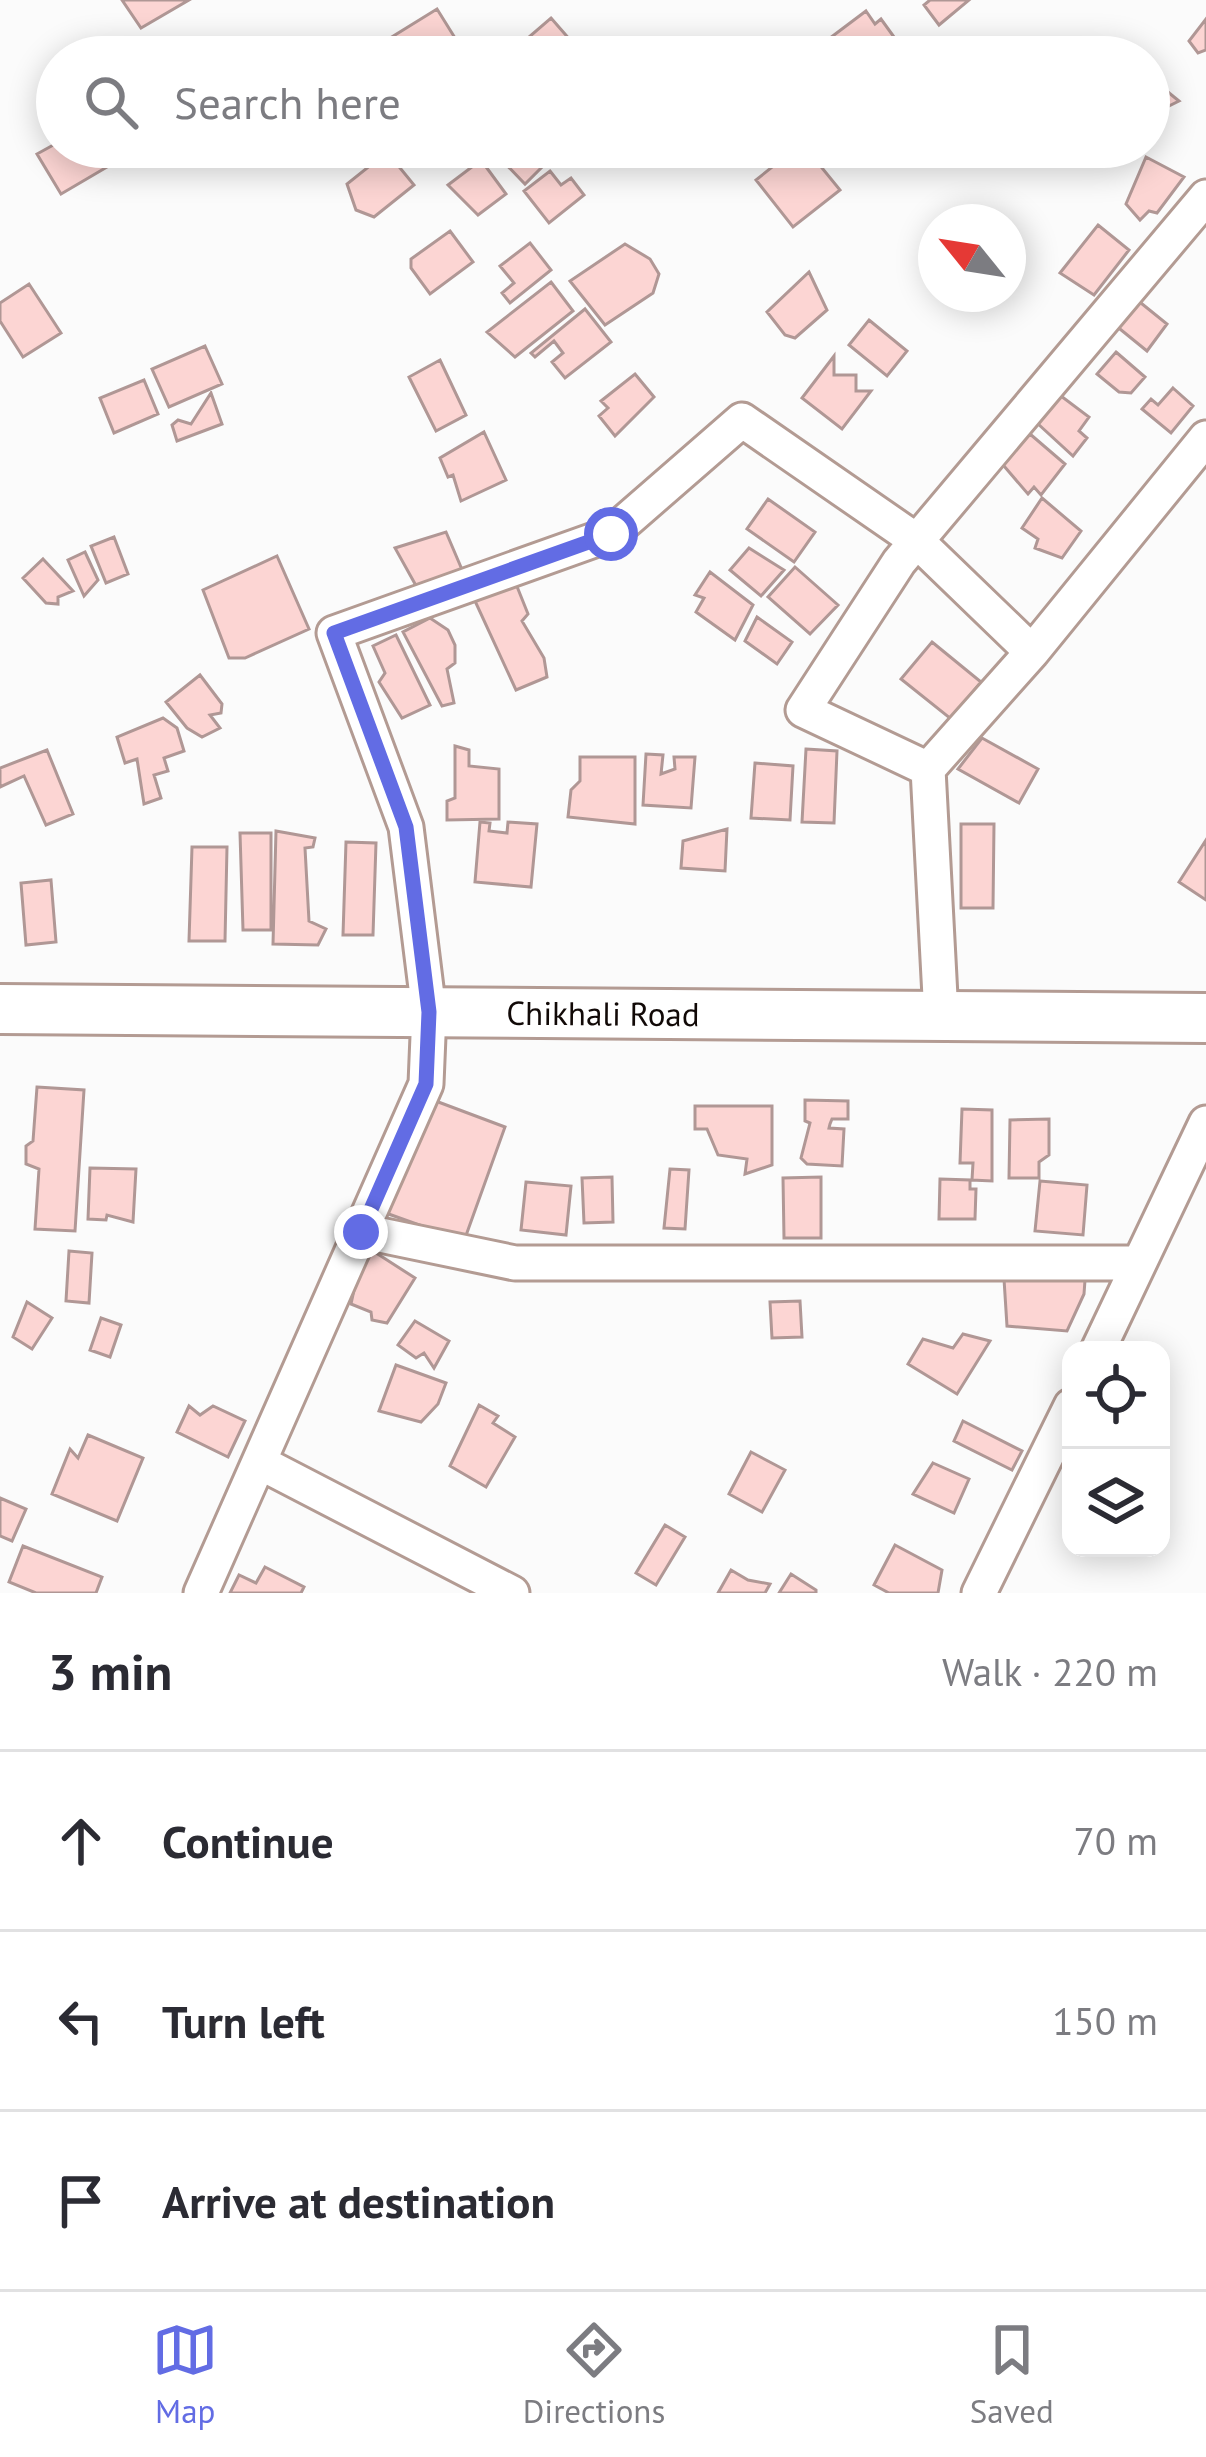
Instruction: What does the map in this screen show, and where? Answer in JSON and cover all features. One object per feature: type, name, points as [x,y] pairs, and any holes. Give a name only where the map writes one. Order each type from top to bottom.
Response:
[{"type":"highway","name":"Chikhali Road","points":[[0,1009],[1206,1018]]},
{"type":"street","points":[[928,769],[803,710],[917,541],[1206,196]]},
{"type":"street","points":[[201,1593],[426,1084],[429,1012],[406,827],[334,633],[611,534],[742,420],[917,541],[1032,652]]},
{"type":"street","points":[[940,1016],[928,769],[1032,652],[1206,438]]},
{"type":"street","points":[[1102,1341],[1206,1123]]},
{"type":"street","points":[[361,1232],[514,1263],[1139,1263]]},
{"type":"street","points":[[979,1593],[1062,1424]]},
{"type":"street","points":[[259,1462],[512,1593]]},
{"type":"building","points":[[122,0],[189,0],[141,28]]},
{"type":"building","points":[[930,0],[969,0],[939,25],[924,5]]},
{"type":"building","points":[[437,9],[454,36],[393,36]]},
{"type":"building","points":[[866,11],[875,24],[881,19],[893,36],[833,36]]},
{"type":"building","points":[[551,18],[567,36],[530,36]]},
{"type":"building","points":[[1206,19],[1206,50],[1198,53],[1189,41]]},
{"type":"building","points":[[45,168],[105,168],[61,194]]},
{"type":"building","points":[[367,168],[400,168],[414,185],[374,217],[356,210],[347,184]]},
{"type":"building","points":[[470,168],[487,168],[506,194],[478,215],[448,185]]},
{"type":"building","points":[[510,168],[541,168],[525,184]]},
{"type":"building","points":[[771,168],[822,168],[840,190],[793,227],[756,180]]},
{"type":"building","points":[[1141,168],[1167,168],[1184,177],[1157,213],[1149,211],[1140,220],[1126,204]]},
{"type":"building","points":[[550,171],[561,185],[571,178],[584,195],[549,223],[524,191]]},
{"type":"building","points":[[1098,225],[1129,250],[1094,295],[1060,273]]},
{"type":"building","points":[[450,231],[473,262],[430,294],[411,268],[411,259]]},
{"type":"building","points":[[530,243],[551,270],[510,303],[502,293],[514,283],[500,266]]},
{"type":"building","points":[[625,244],[650,259],[659,274],[653,293],[605,325],[570,281]]},
{"type":"building","points":[[809,272],[827,310],[795,338],[785,335],[767,312]]},
{"type":"building","points":[[551,282],[573,311],[515,357],[487,332]]},
{"type":"building","points":[[29,284],[61,333],[23,357],[0,321],[0,303]]},
{"type":"building","points":[[1136,299],[1167,324],[1147,351],[1115,325]]},
{"type":"building","points":[[585,309],[611,342],[565,378],[552,362],[563,353],[554,341],[535,357],[531,353]]},
{"type":"building","points":[[869,320],[907,351],[887,376],[849,345]]},
{"type":"building","points":[[205,346],[222,384],[169,407],[152,369]]},
{"type":"building","points":[[1116,352],[1145,377],[1131,393],[1119,392],[1097,374]]},
{"type":"building","points":[[834,356],[834,375],[856,375],[856,391],[871,391],[842,429],[802,398]]},
{"type":"building","points":[[440,360],[466,415],[436,431],[409,377]]},
{"type":"building","points":[[635,374],[654,397],[615,436],[599,416],[608,408],[601,401]]},
{"type":"building","points":[[144,380],[158,414],[114,433],[100,398]]},
{"type":"building","points":[[1173,388],[1193,406],[1171,433],[1142,409],[1151,399],[1158,405]]},
{"type":"building","points":[[1053,390],[1089,417],[1079,431],[1087,438],[1073,456],[1037,423]]},
{"type":"building","points":[[211,393],[222,424],[177,441],[172,425],[178,420],[191,424]]},
{"type":"building","points":[[484,432],[506,480],[461,501],[453,475],[448,477],[440,458]]},
{"type":"building","points":[[1030,434],[1065,464],[1041,495],[1034,487],[1028,494],[998,459],[1013,441],[1019,446]]},
{"type":"building","points":[[1042,498],[1081,531],[1062,558],[1035,548],[1038,539],[1022,528]]},
{"type":"building","points":[[768,499],[815,532],[794,562],[747,529]]},
{"type":"building","points":[[446,532],[463,572],[419,591],[395,548]]},
{"type":"building","points":[[114,537],[128,574],[106,583],[91,546]]},
{"type":"building","points":[[749,548],[784,570],[761,596],[730,570]]},
{"type":"building","points":[[85,552],[98,580],[84,596],[68,560]]},
{"type":"building","points":[[277,556],[309,629],[245,658],[229,658],[203,590]]},
{"type":"building","points":[[43,559],[73,591],[58,597],[58,604],[46,603],[23,578]]},
{"type":"building","points":[[795,567],[838,605],[810,634],[768,597]]},
{"type":"building","points":[[710,572],[753,605],[735,640],[696,612],[704,598],[695,595]]},
{"type":"building","points":[[516,584],[528,614],[522,621],[544,658],[547,677],[516,690],[475,601]]},
{"type":"building","points":[[757,617],[792,642],[777,664],[745,641]]},
{"type":"building","points":[[430,618],[448,630],[455,645],[455,663],[447,669],[454,703],[442,706],[403,632]]},
{"type":"building","points":[[396,635],[430,705],[402,718],[379,682],[385,673],[373,646]]},
{"type":"building","points":[[932,642],[981,682],[951,719],[901,679]]},
{"type":"building","points":[[200,675],[222,704],[221,713],[210,715],[220,728],[202,737],[187,728],[166,702]]},
{"type":"building","points":[[163,718],[177,728],[184,751],[164,758],[168,771],[154,775],[161,798],[144,804],[137,759],[125,763],[117,737]]},
{"type":"building","points":[[982,738],[1038,769],[1019,803],[958,769]]},
{"type":"building","points":[[455,746],[469,750],[469,766],[499,769],[499,819],[447,820],[447,801],[455,798]]},
{"type":"building","points":[[806,749],[837,751],[834,823],[802,822]]},
{"type":"building","points":[[47,750],[73,814],[46,825],[24,776],[0,787],[0,768]]},
{"type":"building","points":[[646,754],[663,755],[661,774],[675,769],[674,757],[695,757],[691,808],[643,805]]},
{"type":"building","points":[[580,757],[635,757],[635,824],[568,817],[571,790],[580,781]]},
{"type":"building","points":[[755,763],[793,766],[790,820],[751,818]]},
{"type":"building","points":[[480,822],[490,823],[489,831],[507,833],[508,822],[537,824],[531,887],[475,882]]},
{"type":"building","points":[[961,824],[994,824],[993,908],[961,908]]},
{"type":"building","points":[[727,829],[725,871],[681,868],[683,841]]},
{"type":"building","points":[[276,831],[315,838],[313,847],[305,848],[309,921],[326,929],[318,945],[273,944]]},
{"type":"building","points":[[240,833],[271,833],[271,930],[243,930]]},
{"type":"building","points":[[1206,840],[1206,900],[1179,882]]},
{"type":"building","points":[[346,842],[376,843],[373,935],[343,935]]},
{"type":"building","points":[[192,847],[227,847],[225,941],[189,941]]},
{"type":"building","points":[[51,880],[56,942],[26,945],[21,883]]},
{"type":"building","points":[[37,1087],[84,1090],[75,1231],[35,1229],[39,1169],[26,1164],[26,1146],[33,1141]]},
{"type":"building","points":[[425,1097],[505,1127],[464,1241],[383,1212]]},
{"type":"building","points":[[805,1100],[848,1101],[848,1119],[832,1119],[829,1128],[844,1129],[842,1166],[807,1164],[801,1158],[810,1123],[805,1121]]},
{"type":"building","points":[[695,1106],[772,1106],[772,1165],[745,1174],[747,1159],[718,1155],[707,1129],[695,1129]]},
{"type":"building","points":[[962,1109],[992,1110],[992,1181],[972,1180],[973,1163],[960,1163]]},
{"type":"building","points":[[1049,1119],[1049,1155],[1039,1162],[1039,1178],[1009,1178],[1010,1120]]},
{"type":"building","points":[[90,1168],[136,1169],[133,1222],[107,1215],[106,1220],[88,1219]]},
{"type":"building","points":[[670,1169],[689,1170],[685,1229],[664,1228]]},
{"type":"building","points":[[612,1177],[613,1222],[584,1223],[582,1178]]},
{"type":"building","points":[[821,1177],[821,1238],[784,1238],[783,1178]]},
{"type":"building","points":[[940,1179],[970,1180],[970,1189],[976,1189],[975,1219],[939,1219]]},
{"type":"building","points":[[1040,1181],[1087,1185],[1083,1235],[1035,1231]]},
{"type":"building","points":[[526,1182],[571,1186],[566,1235],[521,1230]]},
{"type":"building","points":[[69,1251],[92,1253],[89,1303],[66,1301]]},
{"type":"building","points":[[373,1251],[415,1278],[387,1323],[372,1320],[371,1312],[351,1304],[357,1276]]},
{"type":"building","points":[[1004,1279],[1085,1280],[1084,1294],[1067,1331],[1007,1326]]},
{"type":"building","points":[[800,1301],[802,1337],[772,1338],[770,1302]]},
{"type":"building","points":[[27,1302],[52,1318],[32,1349],[13,1337]]},
{"type":"building","points":[[101,1318],[121,1325],[110,1357],[90,1350]]},
{"type":"building","points":[[415,1321],[449,1341],[434,1368],[424,1353],[416,1358],[398,1345]]},
{"type":"building","points":[[963,1334],[990,1341],[957,1394],[908,1364],[923,1339],[953,1348]]},
{"type":"building","points":[[396,1365],[446,1383],[438,1404],[421,1422],[379,1411]]},
{"type":"building","points":[[479,1405],[498,1416],[493,1423],[515,1437],[486,1487],[450,1466]]},
{"type":"building","points":[[189,1406],[200,1415],[213,1406],[245,1421],[228,1457],[177,1432]]},
{"type":"building","points":[[963,1421],[1022,1451],[1012,1470],[954,1441]]},
{"type":"building","points":[[88,1435],[143,1458],[117,1521],[52,1494],[70,1449],[78,1458]]},
{"type":"building","points":[[751,1452],[785,1470],[762,1512],[729,1494]]},
{"type":"building","points":[[933,1463],[969,1479],[954,1513],[913,1494]]},
{"type":"building","points":[[0,1498],[26,1509],[12,1541],[0,1536]]},
{"type":"building","points":[[665,1525],[685,1537],[656,1585],[636,1573]]},
{"type":"building","points":[[895,1545],[942,1570],[938,1593],[889,1593],[874,1585]]},
{"type":"building","points":[[23,1546],[102,1577],[96,1593],[36,1593],[9,1582]]},
{"type":"building","points":[[265,1567],[304,1587],[301,1593],[230,1593],[239,1575],[256,1583]]},
{"type":"building","points":[[731,1570],[748,1580],[770,1584],[765,1593],[718,1593]]},
{"type":"building","points":[[791,1574],[816,1590],[816,1593],[779,1593]]},
{"type":"route","points":[[361,1232],[426,1084],[429,1012],[406,827],[334,633],[611,534]]}]
